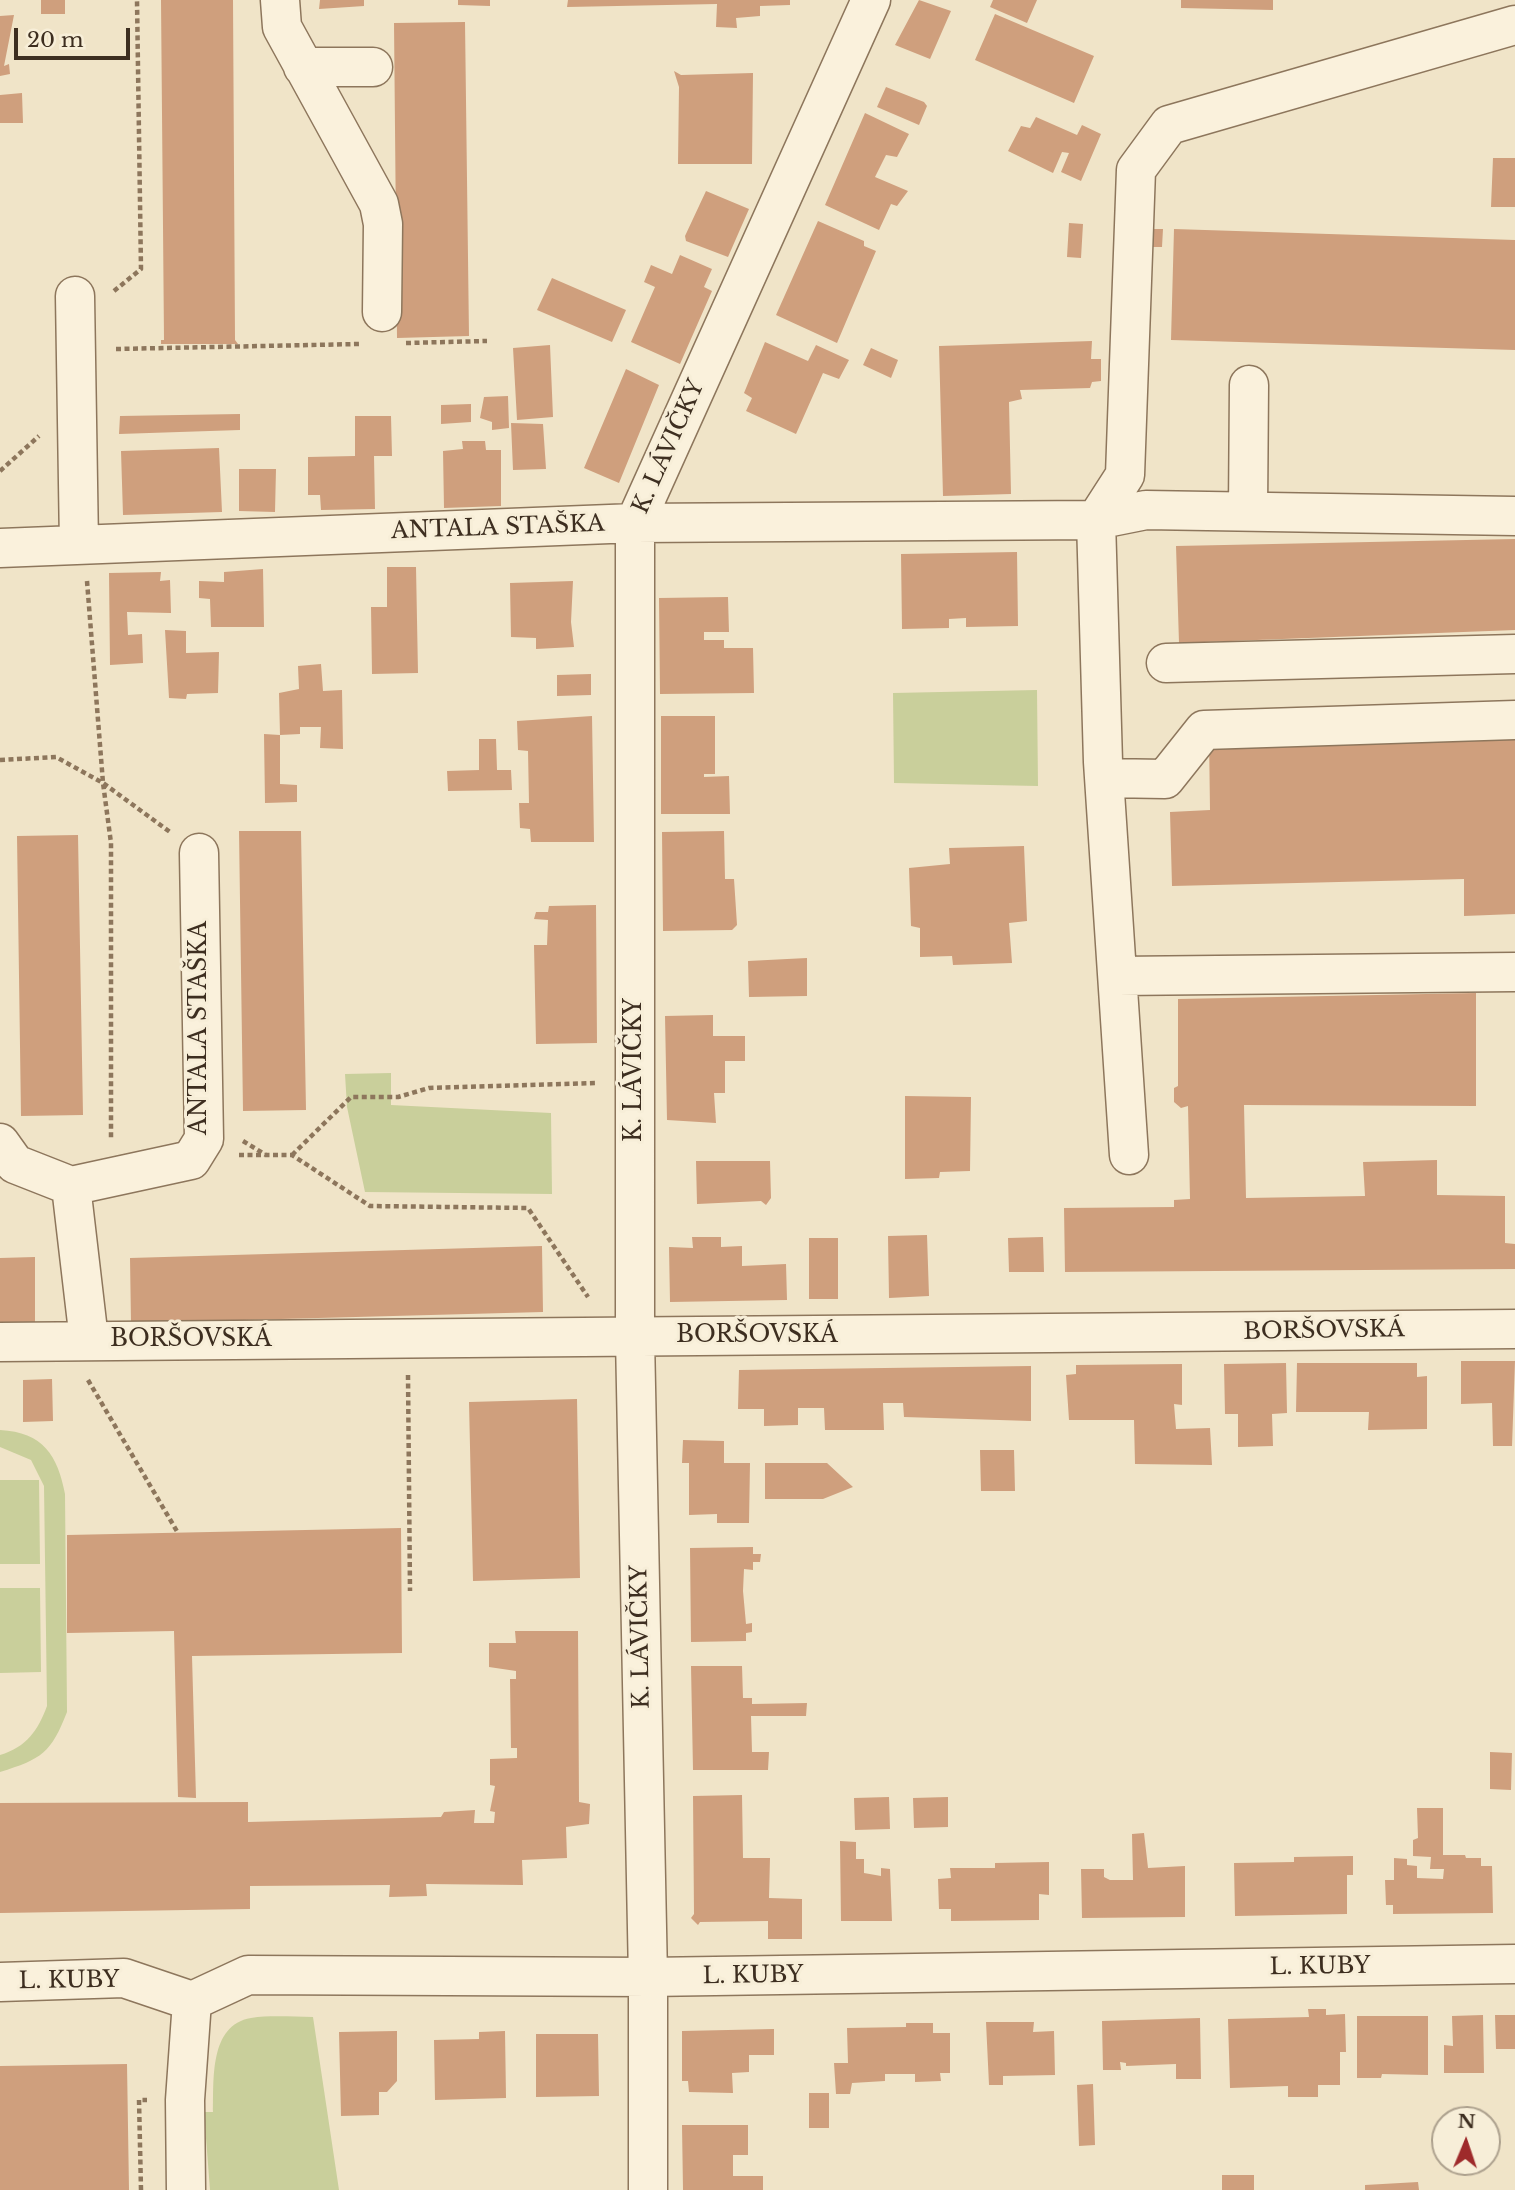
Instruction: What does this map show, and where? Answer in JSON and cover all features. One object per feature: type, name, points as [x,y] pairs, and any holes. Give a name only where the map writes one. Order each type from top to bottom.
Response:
[{"type":"street","points":[[279,0],[282,27],[379,204],[383,224],[382,333]]},
{"type":"street","name":"K. LÁVIČKY","points":[[648,2190],[648,1977],[623,1338],[635,1080],[635,523],[871,0]]},
{"type":"street","points":[[1129,1155],[1104,778],[1096,520],[1125,475],[1136,170],[1169,125],[1515,25]]},
{"type":"street","points":[[303,67],[373,66]]},
{"type":"street","points":[[76,323],[82,545]]},
{"type":"street","points":[[1248,511],[1249,385]]},
{"type":"street","name":"ANTALA STAŠKA","points":[[0,548],[635,523],[1096,520],[1146,510],[1515,516]]},
{"type":"street","points":[[1166,663],[1515,654]]},
{"type":"street","points":[[1104,778],[1165,779],[1204,730],[1515,720]]},
{"type":"street","name":"ANTALA STAŠKA","points":[[71,1186],[191,1160],[204,1139],[199,853]]},
{"type":"street","points":[[1118,976],[1515,972]]},
{"type":"street","points":[[5,1157],[71,1186],[89,1340]]},
{"type":"street","name":"BORŠOVSKÁ","points":[[0,1342],[1515,1329]]},
{"type":"street","name":"L. KUBY","points":[[0,1982],[124,1978],[192,2001],[248,1975],[648,1977],[1515,1964]]},
{"type":"street","points":[[186,2190],[185,2100],[192,2001]]},
{"type":"path","points":[[76,323],[141,269],[137,0]]},
{"type":"path","points":[[76,323],[382,333],[487,341]]},
{"type":"path","points":[[82,545],[103,783],[111,843],[111,1177]]},
{"type":"path","points":[[0,760],[56,757],[103,783],[199,853]]},
{"type":"path","points":[[292,1155],[351,1097],[398,1097],[429,1088],[549,1087],[635,1080]]},
{"type":"path","points":[[198,1149],[206,1155],[292,1155],[370,1206],[528,1208],[598,1312],[623,1338]]},
{"type":"path","points":[[408,1339],[410,1591]]},
{"type":"path","points":[[88,1379],[178,1533]]},
{"type":"green space","points":[[1037,690],[1038,786],[894,783],[893,693]]},
{"type":"green space","points":[[391,1073],[391,1105],[551,1113],[552,1194],[365,1192],[347,1107],[345,1074]]},
{"type":"green space","points":[[0,1430],[15,1432],[38,1441],[53,1458],[62,1480],[65,1494],[67,1712],[50,1746],[26,1763],[0,1772],[0,1755],[30,1737],[47,1706],[44,1486],[31,1460],[0,1447]]},
{"type":"green space","points":[[0,1480],[39,1480],[40,1564],[0,1564]]},
{"type":"green space","points":[[0,1588],[40,1588],[41,1672],[0,1673]]},
{"type":"green space","points":[[313,2017],[339,2190],[210,2190],[204,2112],[213,2112],[214,2070],[221,2042],[227,2031],[237,2023],[251,2018]]},
{"type":"building","points":[[41,0],[65,0],[65,14],[41,14]]},
{"type":"building","points":[[161,0],[233,0],[235,340],[238,344],[161,344],[161,340],[164,340]]},
{"type":"building","points":[[320,0],[364,0],[364,6],[319,9]]},
{"type":"building","points":[[458,0],[490,0],[490,6],[458,5]]},
{"type":"building","points":[[568,0],[790,0],[790,5],[760,6],[760,16],[736,18],[737,28],[716,27],[717,4],[567,7]]},
{"type":"building","points":[[919,0],[951,11],[930,59],[895,45]]},
{"type":"building","points":[[993,0],[1037,0],[1027,23],[990,7]]},
{"type":"building","points":[[1181,0],[1273,0],[1273,10],[1181,8]]},
{"type":"building","points":[[995,14],[1094,56],[1074,103],[975,60]]},
{"type":"building","points":[[14,15],[4,66],[9,64],[10,74],[0,76],[0,16]]},
{"type":"building","points":[[465,22],[469,336],[397,338],[394,23]]},
{"type":"building","points":[[674,71],[681,75],[753,73],[752,164],[678,164],[679,87]]},
{"type":"building","points":[[886,87],[924,102],[927,106],[919,125],[877,107]]},
{"type":"building","points":[[22,93],[23,123],[0,123],[0,95]]},
{"type":"building","points":[[865,113],[909,134],[897,157],[886,155],[875,177],[908,191],[897,206],[891,204],[879,230],[825,205]]},
{"type":"building","points":[[1036,117],[1077,135],[1082,125],[1101,134],[1081,181],[1061,172],[1069,153],[1062,152],[1053,173],[1008,151],[1021,126],[1030,128]]},
{"type":"building","points":[[1493,158],[1515,158],[1515,207],[1491,207]]},
{"type":"building","points":[[706,191],[749,209],[728,257],[686,241],[685,236]]},
{"type":"building","points":[[818,221],[864,241],[864,246],[876,251],[837,343],[776,315]]},
{"type":"building","points":[[1069,223],[1083,224],[1081,258],[1067,257]]},
{"type":"building","points":[[1151,229],[1163,229],[1162,247],[1150,247]]},
{"type":"building","points":[[1174,229],[1515,240],[1515,350],[1171,340]]},
{"type":"building","points":[[680,255],[712,269],[704,287],[712,291],[680,364],[631,342],[655,287],[644,282],[651,265],[672,274]]},
{"type":"building","points":[[552,278],[626,310],[612,342],[537,310]]},
{"type":"building","points":[[1092,341],[1091,359],[1101,359],[1101,381],[1092,382],[1090,388],[1020,390],[1022,399],[1009,402],[1011,494],[943,496],[939,346]]},
{"type":"building","points":[[765,342],[808,361],[816,345],[849,360],[839,379],[823,373],[796,434],[746,411],[752,398],[744,393]]},
{"type":"building","points":[[550,345],[553,417],[517,420],[513,348]]},
{"type":"building","points":[[871,348],[898,360],[891,378],[863,365]]},
{"type":"building","points":[[626,369],[659,385],[619,483],[584,468]]},
{"type":"building","points":[[508,396],[509,428],[492,430],[492,422],[480,418],[484,397]]},
{"type":"building","points":[[471,404],[471,422],[441,424],[441,405]]},
{"type":"building","points":[[240,414],[240,430],[119,434],[120,416]]},
{"type":"building","points":[[355,416],[391,416],[392,456],[374,456],[375,509],[321,510],[320,495],[308,495],[308,457],[355,456]]},
{"type":"building","points":[[511,423],[543,424],[546,469],[513,470]]},
{"type":"building","points":[[462,441],[485,441],[486,450],[501,450],[501,506],[444,508],[443,451],[463,449]]},
{"type":"building","points":[[219,448],[222,512],[123,515],[121,451]]},
{"type":"building","points":[[239,469],[276,469],[275,512],[239,511]]},
{"type":"building","points":[[1515,539],[1515,630],[1179,643],[1176,546]]},
{"type":"building","points":[[1017,552],[1018,626],[966,627],[966,618],[949,619],[949,628],[902,629],[901,554]]},
{"type":"building","points":[[387,567],[416,567],[418,673],[372,674],[371,607],[387,607]]},
{"type":"building","points":[[263,569],[264,627],[211,627],[210,599],[199,598],[199,581],[224,582],[224,572]]},
{"type":"building","points":[[161,572],[160,581],[170,580],[171,613],[127,612],[128,635],[142,634],[143,663],[110,665],[109,573]]},
{"type":"building","points":[[573,581],[571,622],[574,647],[536,649],[536,638],[511,637],[510,583]]},
{"type":"building","points":[[728,597],[729,632],[704,632],[704,640],[724,640],[724,648],[753,648],[754,693],[660,694],[659,598]]},
{"type":"building","points":[[165,630],[186,631],[186,653],[219,652],[218,693],[187,694],[186,699],[169,698]]},
{"type":"building","points":[[321,664],[323,691],[342,690],[343,749],[320,748],[321,727],[300,727],[300,734],[280,735],[279,693],[299,689],[298,666]]},
{"type":"building","points":[[591,674],[591,695],[557,696],[557,675]]},
{"type":"building","points":[[592,716],[594,842],[531,842],[530,829],[520,828],[519,803],[529,803],[528,751],[518,750],[517,721]]},
{"type":"building","points":[[661,716],[715,716],[715,774],[704,774],[704,777],[729,776],[730,814],[661,814]]},
{"type":"building","points":[[1515,728],[1515,914],[1464,916],[1464,879],[1172,886],[1170,812],[1210,810],[1209,736]]},
{"type":"building","points":[[264,734],[280,735],[280,784],[297,785],[297,802],[265,803]]},
{"type":"building","points":[[479,739],[496,739],[497,770],[511,770],[512,790],[448,791],[447,771],[479,770]]},
{"type":"building","points":[[239,831],[301,831],[306,1110],[243,1111]]},
{"type":"building","points":[[724,831],[725,879],[734,879],[737,925],[732,930],[663,931],[662,832]]},
{"type":"building","points":[[78,835],[83,1115],[21,1116],[17,836]]},
{"type":"building","points":[[1024,846],[1027,921],[1009,923],[1012,963],[953,965],[952,956],[920,957],[920,928],[911,926],[909,868],[950,864],[949,848]]},
{"type":"building","points":[[596,905],[597,1043],[536,1044],[534,945],[547,945],[548,920],[534,919],[536,912],[548,912],[549,906]]},
{"type":"building","points":[[807,958],[807,996],[749,997],[748,961]]},
{"type":"building","points":[[1476,993],[1476,1106],[1244,1105],[1246,1198],[1365,1196],[1363,1162],[1437,1160],[1437,1195],[1505,1196],[1505,1243],[1515,1244],[1515,1269],[1065,1272],[1064,1208],[1174,1207],[1174,1200],[1190,1199],[1188,1106],[1181,1108],[1174,1102],[1174,1088],[1178,1086],[1178,999]]},
{"type":"building","points":[[713,1015],[713,1036],[745,1036],[745,1061],[725,1061],[725,1093],[714,1093],[716,1123],[667,1120],[665,1016]]},
{"type":"building","points":[[905,1096],[971,1097],[970,1171],[940,1172],[939,1178],[905,1179]]},
{"type":"building","points":[[696,1161],[770,1161],[771,1198],[766,1205],[761,1201],[697,1204]]},
{"type":"building","points":[[927,1235],[929,1296],[889,1298],[888,1236]]},
{"type":"building","points":[[692,1237],[721,1237],[721,1247],[742,1246],[742,1266],[786,1264],[787,1300],[670,1302],[669,1247],[693,1248]]},
{"type":"building","points":[[1043,1237],[1044,1272],[1009,1272],[1008,1238]]},
{"type":"building","points":[[809,1238],[838,1238],[838,1299],[809,1299]]},
{"type":"building","points":[[542,1246],[543,1312],[131,1323],[130,1258]]},
{"type":"building","points":[[35,1257],[35,1323],[0,1323],[0,1258]]},
{"type":"building","points":[[1461,1361],[1515,1361],[1512,1446],[1493,1446],[1492,1403],[1461,1404]]},
{"type":"building","points":[[1286,1363],[1287,1413],[1272,1414],[1273,1446],[1238,1447],[1238,1414],[1225,1414],[1224,1364]]},
{"type":"building","points":[[1297,1363],[1417,1363],[1417,1377],[1427,1376],[1427,1429],[1368,1430],[1369,1412],[1296,1412]]},
{"type":"building","points":[[1182,1364],[1182,1405],[1174,1404],[1176,1429],[1210,1428],[1212,1465],[1135,1464],[1134,1420],[1069,1420],[1066,1375],[1076,1374],[1076,1365]]},
{"type":"building","points":[[1031,1366],[1031,1421],[904,1417],[903,1403],[883,1403],[884,1430],[825,1430],[824,1408],[798,1408],[798,1425],[764,1426],[764,1409],[738,1409],[739,1370]]},
{"type":"building","points":[[52,1379],[53,1421],[23,1422],[23,1380]]},
{"type":"building","points":[[577,1399],[580,1578],[473,1581],[469,1402]]},
{"type":"building","points":[[683,1440],[724,1441],[724,1463],[750,1463],[749,1523],[717,1523],[717,1514],[689,1515],[689,1463],[682,1463]]},
{"type":"building","points":[[980,1450],[1014,1450],[1015,1491],[981,1491]]},
{"type":"building","points":[[765,1463],[827,1463],[853,1487],[823,1499],[765,1499]]},
{"type":"building","points":[[401,1528],[402,1653],[192,1656],[196,1798],[178,1797],[174,1631],[67,1633],[67,1535]]},
{"type":"building","points":[[753,1547],[753,1554],[761,1554],[760,1562],[753,1562],[753,1570],[744,1569],[743,1591],[746,1624],[752,1623],[752,1632],[746,1633],[746,1641],[691,1642],[690,1548]]},
{"type":"building","points":[[515,1631],[578,1631],[579,1802],[590,1804],[589,1824],[566,1827],[567,1858],[522,1860],[523,1885],[426,1884],[427,1896],[389,1897],[390,1885],[250,1886],[250,1909],[0,1913],[0,1803],[248,1802],[248,1822],[441,1817],[444,1812],[475,1810],[474,1823],[494,1823],[495,1812],[490,1811],[495,1786],[490,1785],[490,1759],[517,1758],[517,1748],[511,1748],[510,1679],[516,1679],[516,1671],[489,1667],[489,1643],[516,1643]]},
{"type":"building","points":[[691,1666],[742,1666],[743,1698],[752,1698],[752,1704],[807,1703],[806,1716],[751,1716],[752,1752],[769,1752],[768,1770],[693,1770]]},
{"type":"building","points":[[1490,1752],[1512,1753],[1511,1790],[1490,1789]]},
{"type":"building","points":[[742,1795],[743,1858],[770,1858],[769,1898],[802,1899],[802,1939],[768,1939],[768,1921],[700,1922],[698,1925],[691,1918],[694,1914],[693,1796]]},
{"type":"building","points":[[889,1797],[890,1829],[855,1830],[854,1798]]},
{"type":"building","points":[[948,1797],[948,1827],[914,1828],[913,1798]]},
{"type":"building","points":[[1417,1808],[1443,1808],[1443,1855],[1481,1858],[1481,1866],[1492,1866],[1493,1913],[1393,1914],[1393,1905],[1386,1905],[1385,1880],[1394,1880],[1394,1858],[1407,1859],[1407,1865],[1417,1866],[1417,1878],[1443,1879],[1444,1869],[1430,1869],[1431,1857],[1413,1856],[1413,1840],[1418,1838]]},
{"type":"building","points":[[1144,1833],[1148,1868],[1185,1866],[1185,1917],[1082,1918],[1081,1869],[1104,1869],[1104,1877],[1110,1880],[1133,1880],[1132,1834]]},
{"type":"building","points":[[840,1841],[856,1842],[856,1859],[864,1859],[864,1873],[881,1876],[881,1868],[890,1869],[892,1921],[841,1921]]},
{"type":"building","points":[[1353,1856],[1353,1875],[1347,1875],[1347,1914],[1235,1916],[1234,1863],[1294,1862],[1294,1857]]},
{"type":"building","points":[[1049,1862],[1049,1895],[1039,1894],[1039,1920],[951,1921],[951,1909],[939,1909],[938,1879],[951,1878],[950,1868],[995,1868],[995,1863]]},
{"type":"building","points":[[1308,2009],[1326,2009],[1326,2015],[1345,2014],[1346,2052],[1340,2052],[1340,2085],[1318,2085],[1318,2097],[1288,2097],[1288,2086],[1230,2088],[1228,2019],[1309,2017]]},
{"type":"building","points":[[1483,2015],[1484,2073],[1444,2073],[1444,2045],[1453,2046],[1452,2016]]},
{"type":"building","points":[[1495,2015],[1515,2015],[1515,2049],[1496,2049]]},
{"type":"building","points":[[1357,2016],[1428,2016],[1428,2075],[1382,2074],[1381,2078],[1357,2078]]},
{"type":"building","points":[[1200,2018],[1201,2079],[1176,2079],[1176,2064],[1126,2066],[1126,2063],[1120,2062],[1121,2070],[1103,2070],[1102,2021]]},
{"type":"building","points":[[986,2022],[1034,2022],[1033,2032],[1054,2031],[1055,2075],[1003,2076],[1003,2085],[989,2085]]},
{"type":"building","points":[[906,2023],[933,2023],[933,2033],[950,2033],[950,2073],[940,2073],[941,2081],[915,2082],[915,2074],[885,2074],[885,2081],[852,2083],[850,2094],[836,2094],[834,2063],[848,2063],[847,2028],[906,2027]]},
{"type":"building","points":[[774,2029],[774,2055],[749,2055],[749,2072],[732,2073],[733,2093],[689,2092],[688,2081],[682,2081],[682,2031]]},
{"type":"building","points":[[397,2031],[397,2081],[387,2092],[379,2092],[379,2115],[341,2116],[339,2032]]},
{"type":"building","points":[[505,2031],[506,2098],[435,2100],[434,2040],[479,2039],[479,2032]]},
{"type":"building","points":[[536,2034],[598,2034],[599,2096],[536,2097]]},
{"type":"building","points":[[127,2064],[129,2190],[0,2190],[0,2066]]},
{"type":"building","points":[[1093,2084],[1095,2145],[1079,2146],[1077,2085]]},
{"type":"building","points":[[809,2093],[829,2093],[829,2128],[809,2128]]},
{"type":"building","points":[[682,2125],[748,2125],[748,2155],[733,2155],[733,2176],[763,2176],[763,2190],[683,2190]]},
{"type":"building","points":[[1222,2175],[1254,2175],[1254,2190],[1222,2190]]},
{"type":"building","points":[[1418,2182],[1419,2190],[1365,2190],[1365,2185]]}]
